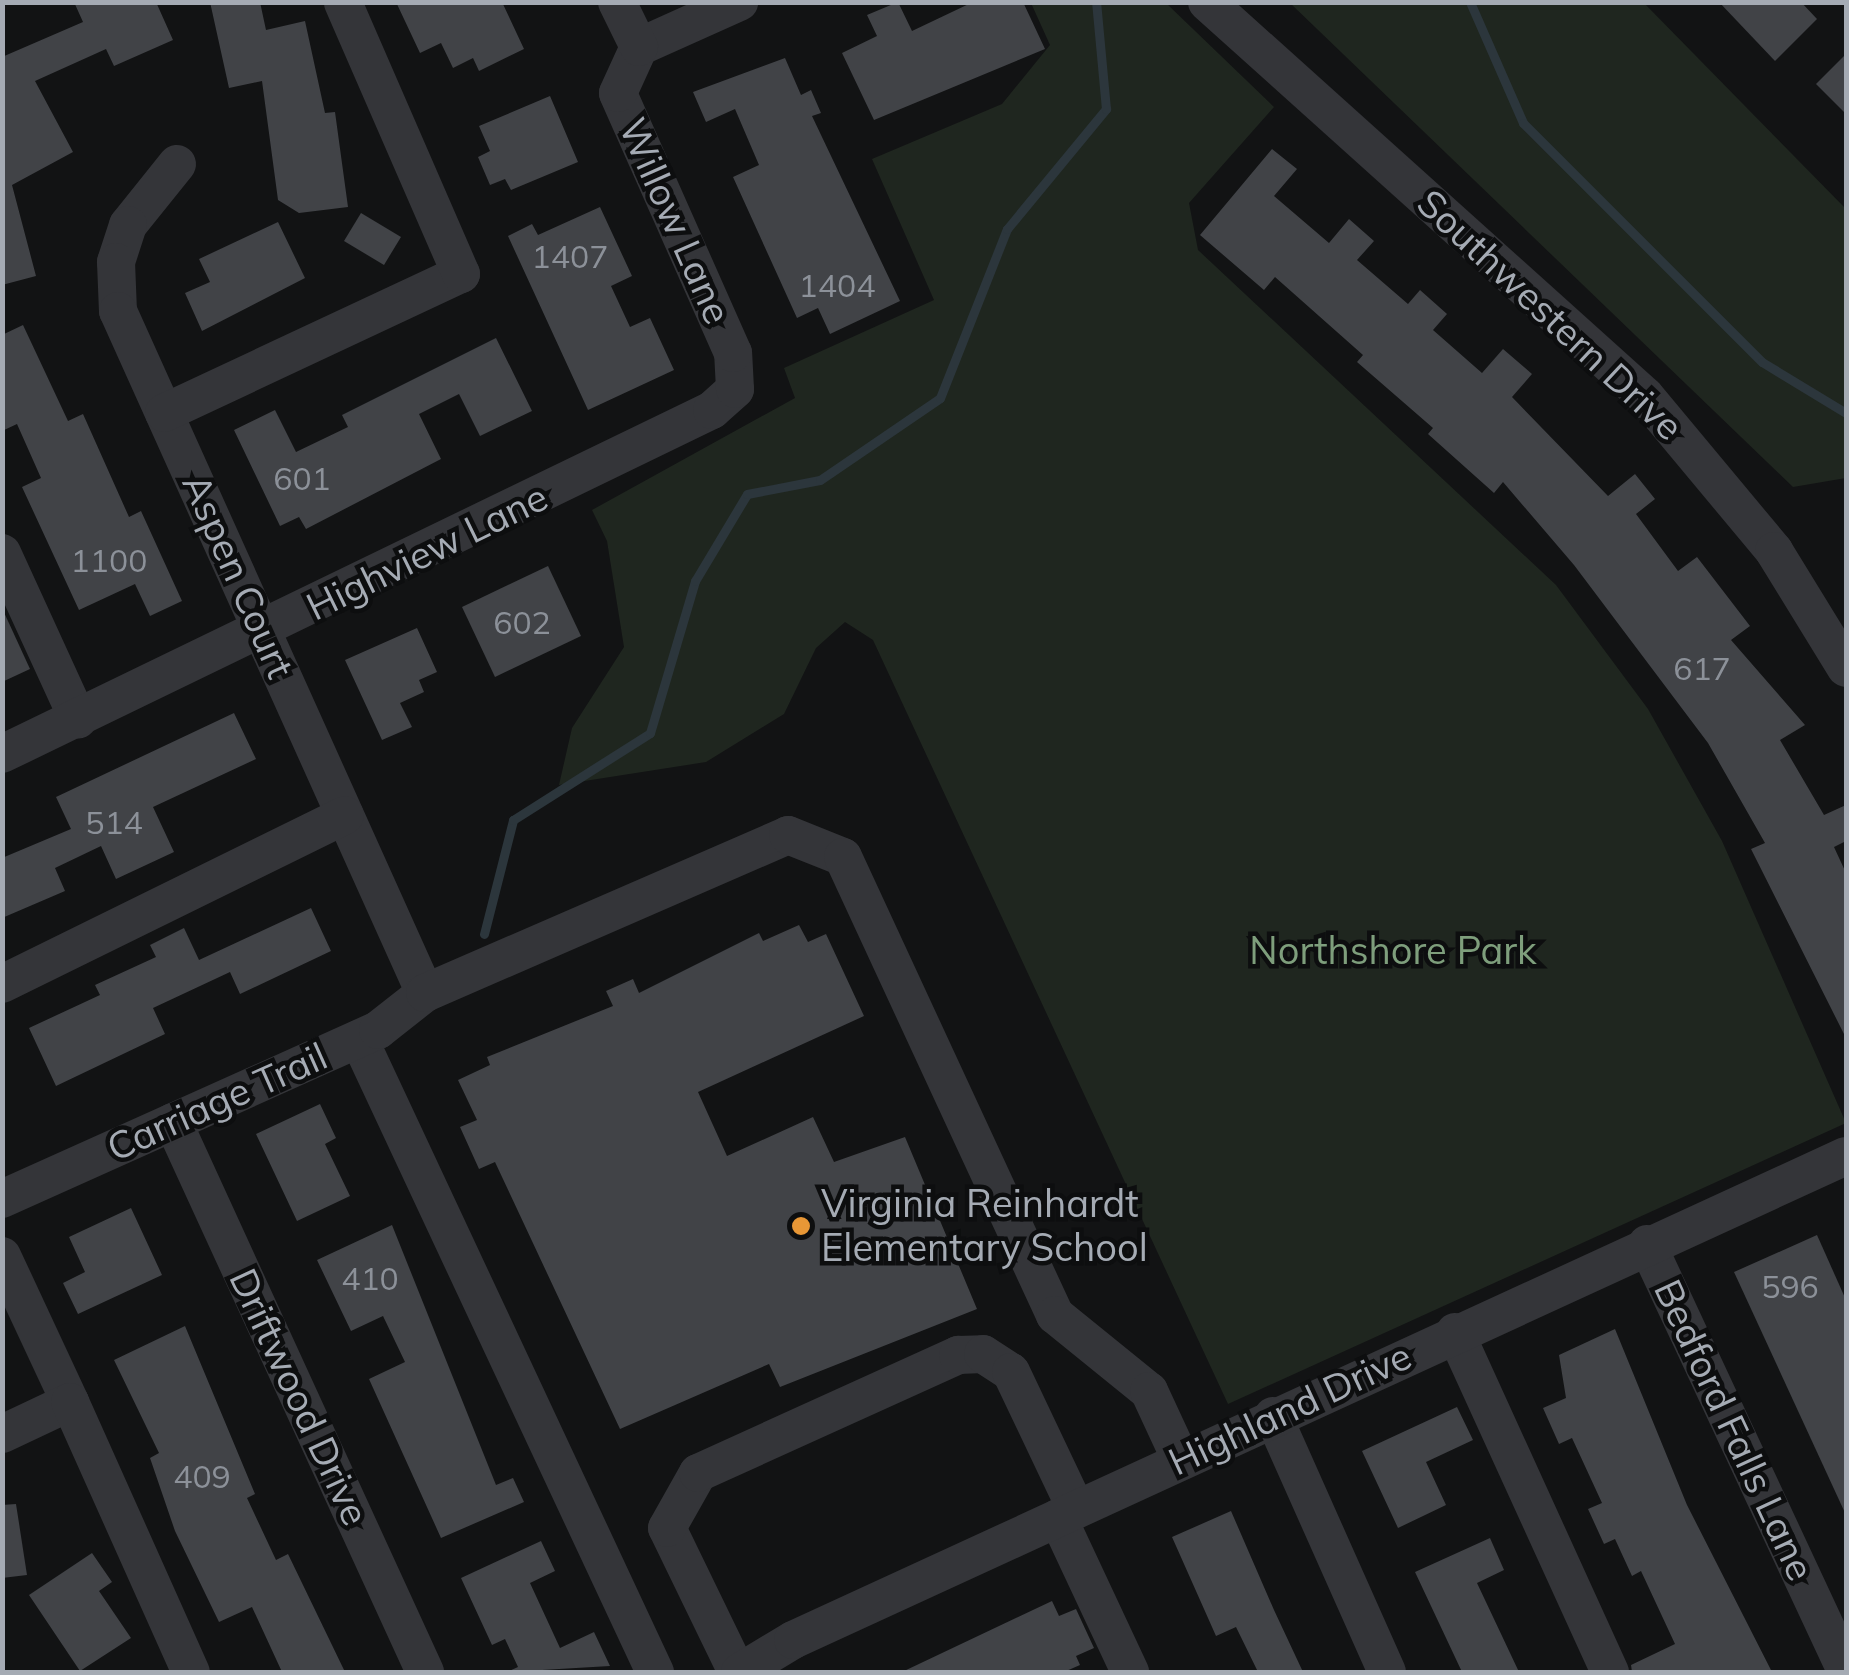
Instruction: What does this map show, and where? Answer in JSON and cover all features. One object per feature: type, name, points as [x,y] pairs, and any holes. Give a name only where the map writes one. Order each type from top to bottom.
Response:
[{"type":"street","points":[[164,412],[461,274],[343,2]]},
{"type":"street","points":[[617,2],[639,47],[739,2]]},
{"type":"street","name":"Southwestern Drive","points":[[1207,2],[1646,396],[1774,551],[1846,668]]},
{"type":"street","name":"Willow Lane","points":[[639,47],[618,93],[733,353],[735,389]]},
{"type":"street","name":"Aspen Court","points":[[176,164],[128,225],[116,262],[118,312],[425,993]]},
{"type":"street","name":"Highview Lane","points":[[2,754],[264,633],[712,410],[735,389]]},
{"type":"street","points":[[2,552],[78,719]]},
{"type":"street","points":[[2,984],[345,814]]},
{"type":"street","name":"Carriage Trail","points":[[2,1199],[358,1039],[425,993],[788,835],[843,858],[1056,1315],[1149,1390],[1180,1460]]},
{"type":"street","points":[[358,1039],[655,1672]]},
{"type":"street","name":"Driftwood Drive","points":[[173,1122],[425,1672]]},
{"type":"street","name":"Highland Drive","points":[[738,1672],[1455,1332],[1647,1244],[1845,1161]]},
{"type":"street","name":"Bedford Falls Lane","points":[[1647,1244],[1846,1671]]},
{"type":"street","points":[[2,1256],[191,1672]]},
{"type":"street","points":[[1455,1332],[1610,1672]]},
{"type":"street","points":[[738,1672],[668,1528],[698,1473],[958,1355],[983,1354],[1011,1372],[1130,1672]]},
{"type":"street","points":[[2,1434],[70,1402]]},
{"type":"street","points":[[1274,1416],[1387,1672]]},
{"type":"green space","name":"Northshore Park","points":[[1031,3],[1166,3],[1274,107],[1189,203],[1198,250],[1556,585],[1648,709],[1722,841],[1846,1123],[1228,1404],[873,640],[845,622],[816,648],[784,714],[706,762],[559,785],[572,728],[624,647],[607,541],[592,510],[795,398],[784,368],[934,300],[872,159],[1002,104],[1050,45]]},
{"type":"green space","points":[[1290,3],[1644,3],[1846,209],[1846,478],[1793,487]]},
{"type":"building","points":[[74,2],[156,2],[173,40],[114,66],[106,49],[35,81],[73,152],[12,185],[36,276],[2,285],[2,57],[83,22]]},
{"type":"building","points":[[210,2],[260,2],[266,30],[305,21],[325,113],[335,112],[348,207],[299,213],[278,200],[262,81],[229,88]]},
{"type":"building","points":[[396,2],[502,2],[524,49],[479,71],[473,58],[453,68],[441,43],[420,53]]},
{"type":"building","points":[[898,2],[912,31],[973,2],[1023,2],[1045,49],[874,120],[842,53],[877,36],[867,15]]},
{"type":"building","points":[[1719,2],[1801,2],[1817,19],[1775,61]]},
{"type":"building","points":[[1846,54],[1846,114],[1816,84]]},
{"type":"building","points":[[785,58],[801,95],[811,90],[821,113],[812,116],[900,301],[830,334],[818,308],[797,318],[733,177],[759,165],[735,109],[706,122],[693,92]]},
{"type":"building","points":[[550,96],[578,162],[511,190],[505,179],[490,185],[478,157],[490,151],[479,126]]},
{"type":"building","points":[[1272,149],[1297,169],[1274,196],[1329,243],[1349,219],[1374,241],[1357,260],[1408,304],[1420,290],[1447,314],[1433,330],[1482,373],[1503,349],[1532,374],[1512,397],[1608,496],[1635,474],[1655,499],[1636,514],[1678,571],[1697,557],[1750,626],[1731,640],[1805,725],[1780,740],[1824,815],[1846,805],[1846,841],[1834,847],[1846,873],[1846,1038],[1751,849],[1765,843],[1708,743],[1574,565],[1503,482],[1494,493],[1428,434],[1433,428],[1357,362],[1363,355],[1275,277],[1264,290],[1200,235]]},
{"type":"building","points":[[600,207],[632,276],[611,286],[630,327],[650,318],[674,370],[588,410],[508,236],[532,224],[538,235]]},
{"type":"building","points":[[361,213],[401,237],[384,265],[344,241]]},
{"type":"building","points":[[278,222],[305,278],[202,331],[185,293],[210,282],[199,259]]},
{"type":"building","points":[[23,325],[68,421],[83,414],[129,517],[141,511],[182,601],[150,616],[135,584],[79,610],[22,487],[41,478],[17,424],[2,431],[2,335]]},
{"type":"building","points":[[496,338],[532,411],[480,436],[459,394],[419,414],[441,459],[306,529],[299,517],[280,526],[234,430],[275,410],[296,452],[348,427],[342,415]]},
{"type":"building","points":[[548,566],[581,636],[495,677],[462,607]]},
{"type":"building","points":[[2,608],[30,669],[2,682]]},
{"type":"building","points":[[417,628],[437,672],[419,680],[424,692],[400,703],[412,727],[382,740],[345,660]]},
{"type":"building","points":[[234,713],[256,759],[153,807],[174,852],[116,879],[101,846],[55,868],[65,891],[2,918],[2,858],[71,829],[56,797]]},
{"type":"building","points":[[311,908],[331,951],[240,994],[230,972],[153,1008],[165,1034],[56,1086],[29,1028],[100,995],[95,985],[156,957],[150,945],[184,928],[199,960]]},
{"type":"building","points":[[799,925],[808,942],[826,934],[864,1016],[698,1092],[727,1156],[813,1117],[834,1162],[905,1137],[977,1309],[780,1387],[769,1364],[620,1429],[495,1162],[479,1169],[460,1127],[477,1120],[458,1080],[490,1065],[487,1057],[613,1006],[606,991],[633,979],[639,993],[759,933],[763,941]]},
{"type":"building","points":[[320,1104],[336,1138],[325,1144],[350,1196],[297,1221],[256,1134]]},
{"type":"building","points":[[131,1208],[162,1275],[78,1314],[63,1283],[85,1272],[69,1237]]},
{"type":"building","points":[[392,1225],[496,1485],[513,1478],[524,1502],[441,1538],[369,1379],[405,1362],[383,1316],[351,1331],[317,1260]]},
{"type":"building","points":[[1817,1235],[1846,1300],[1846,1515],[1734,1272]]},
{"type":"building","points":[[185,1326],[255,1494],[247,1498],[276,1560],[288,1554],[345,1672],[282,1672],[252,1607],[219,1622],[175,1531],[150,1458],[159,1453],[114,1360]]},
{"type":"building","points":[[1615,1329],[1687,1505],[1772,1672],[1632,1672],[1631,1665],[1675,1644],[1641,1571],[1632,1576],[1615,1539],[1604,1544],[1588,1509],[1602,1503],[1572,1438],[1559,1444],[1543,1408],[1566,1398],[1559,1355]]},
{"type":"building","points":[[1457,1407],[1473,1440],[1426,1462],[1446,1505],[1398,1528],[1362,1451]]},
{"type":"building","points":[[16,1504],[27,1575],[2,1578],[2,1505]]},
{"type":"building","points":[[1231,1511],[1303,1672],[1258,1672],[1236,1627],[1216,1636],[1172,1537]]},
{"type":"building","points":[[1490,1538],[1504,1570],[1477,1583],[1519,1672],[1462,1672],[1415,1572]]},
{"type":"building","points":[[541,1541],[555,1571],[530,1583],[560,1648],[594,1632],[610,1666],[507,1672],[518,1667],[505,1639],[492,1645],[461,1578]]},
{"type":"building","points":[[92,1553],[112,1582],[99,1591],[131,1638],[80,1671],[29,1595]]},
{"type":"building","points":[[1052,1601],[1059,1616],[1076,1609],[1094,1648],[1076,1656],[1080,1665],[1064,1672],[902,1672]]},
{"type":"waterway","points":[[484,934],[513,820],[650,733],[695,581],[747,494],[820,480],[940,398],[1007,229],[1106,109],[1096,2]]},
{"type":"waterway","points":[[1470,2],[1523,123],[1762,362],[1846,413]]},
{"type":"place","name":"Virginia Reinhardt Elementary School","points":[[801,1226]]}]
